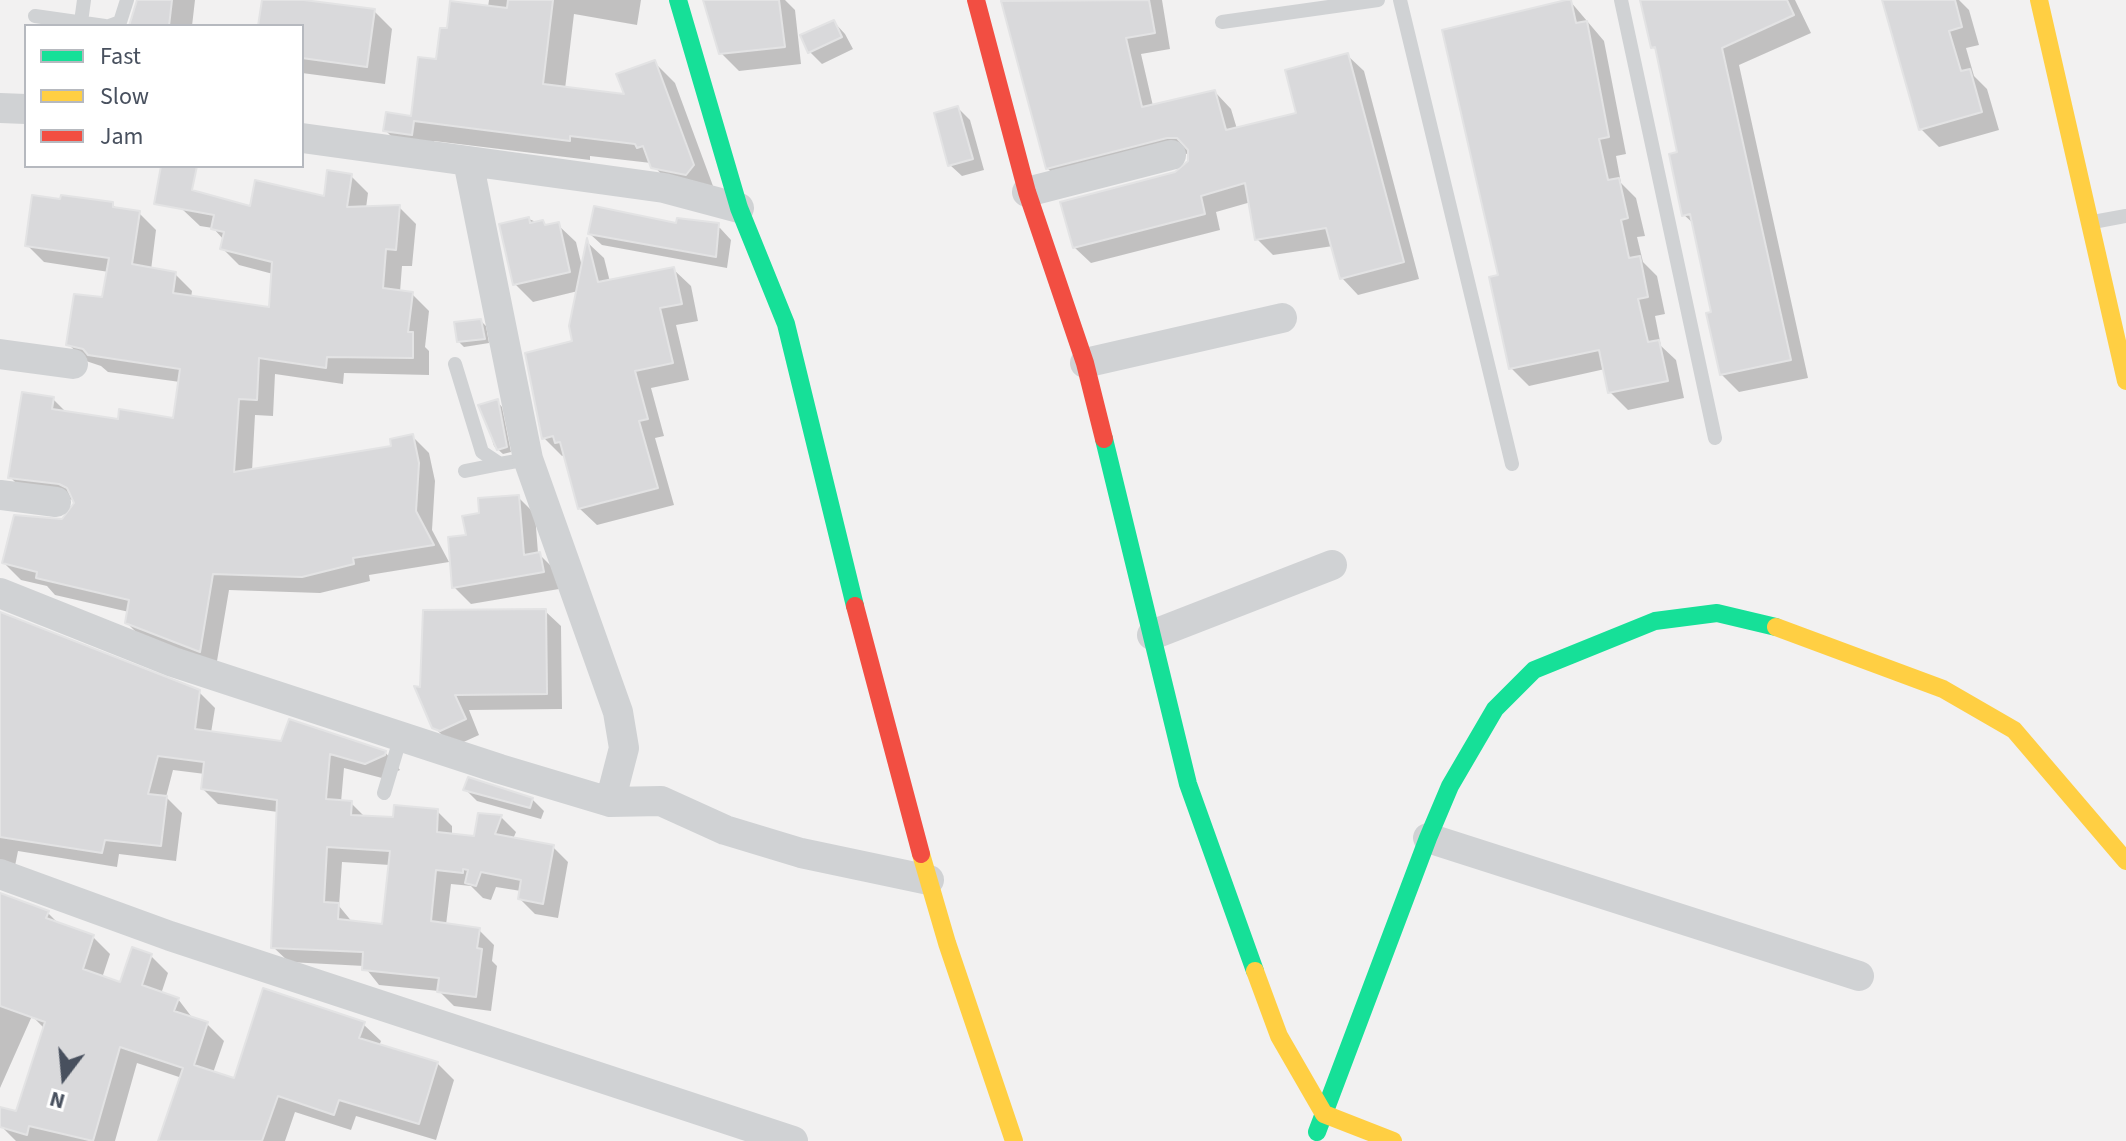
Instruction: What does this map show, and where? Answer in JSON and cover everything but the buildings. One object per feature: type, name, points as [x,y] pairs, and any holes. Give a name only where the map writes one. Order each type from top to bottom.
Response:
[{"type":"street","points":[[678,0],[739,208],[786,324],[883,720],[929,880],[1014,1141]]},
{"type":"street","points":[[976,0],[1027,192],[1085,363],[1188,784],[1279,1036],[1324,1114],[1393,1141]]},
{"type":"street","points":[[2039,0],[2089,223],[2117,308],[2126,381]]},
{"type":"street","points":[[0,108],[24,109]]},
{"type":"street","points":[[304,138],[664,188],[739,208]]},
{"type":"street","points":[[1027,192],[1171,155]]},
{"type":"street","points":[[468,161],[514,462],[618,712],[624,748],[610,802]]},
{"type":"street","points":[[1085,363],[1282,318]]},
{"type":"street","points":[[0,354],[73,364]]},
{"type":"street","points":[[0,495],[56,502]]},
{"type":"street","points":[[1152,635],[1332,565]]},
{"type":"street","points":[[0,593],[173,662],[610,802],[661,801],[725,830],[801,853],[929,880]]},
{"type":"street","points":[[1313,1141],[1428,838],[1450,786],[1495,709],[1534,670],[1655,621],[1717,613],[1793,631],[1943,689],[2014,730],[2126,861]]},
{"type":"street","points":[[1428,838],[1859,976]]},
{"type":"street","points":[[0,874],[170,936],[793,1141]]},
{"type":"lane","points":[[81,22],[84,0]]},
{"type":"lane","points":[[114,24],[120,22],[127,0]]},
{"type":"lane","points":[[1222,22],[1378,0]]},
{"type":"lane","points":[[1400,0],[1512,464]]},
{"type":"lane","points":[[1621,0],[1715,438]]},
{"type":"lane","points":[[35,16],[94,24]]},
{"type":"lane","points":[[2089,223],[2126,216]]},
{"type":"lane","points":[[455,364],[482,452],[514,462]]},
{"type":"lane","points":[[465,471],[514,462]]},
{"type":"lane","points":[[384,793],[401,736]]},
{"type":"traffic: fast","points":[[678,0],[739,208],[786,324],[855,606]]},
{"type":"traffic: fast","points":[[1104,439],[1188,784],[1255,971]]},
{"type":"traffic: fast","points":[[1317,1132],[1428,838],[1450,786],[1495,709],[1534,670],[1655,621],[1717,613],[1776,627]]},
{"type":"traffic: slow","points":[[2039,0],[2126,381]]},
{"type":"traffic: slow","points":[[1776,627],[1943,689],[2014,730],[2126,861]]},
{"type":"traffic: slow","points":[[921,854],[947,943],[1014,1141]]},
{"type":"traffic: slow","points":[[1255,971],[1279,1036],[1324,1114],[1393,1141]]},
{"type":"traffic: jam","points":[[976,0],[1027,192],[1085,363],[1104,439]]},
{"type":"traffic: jam","points":[[855,606],[921,854]]}]
